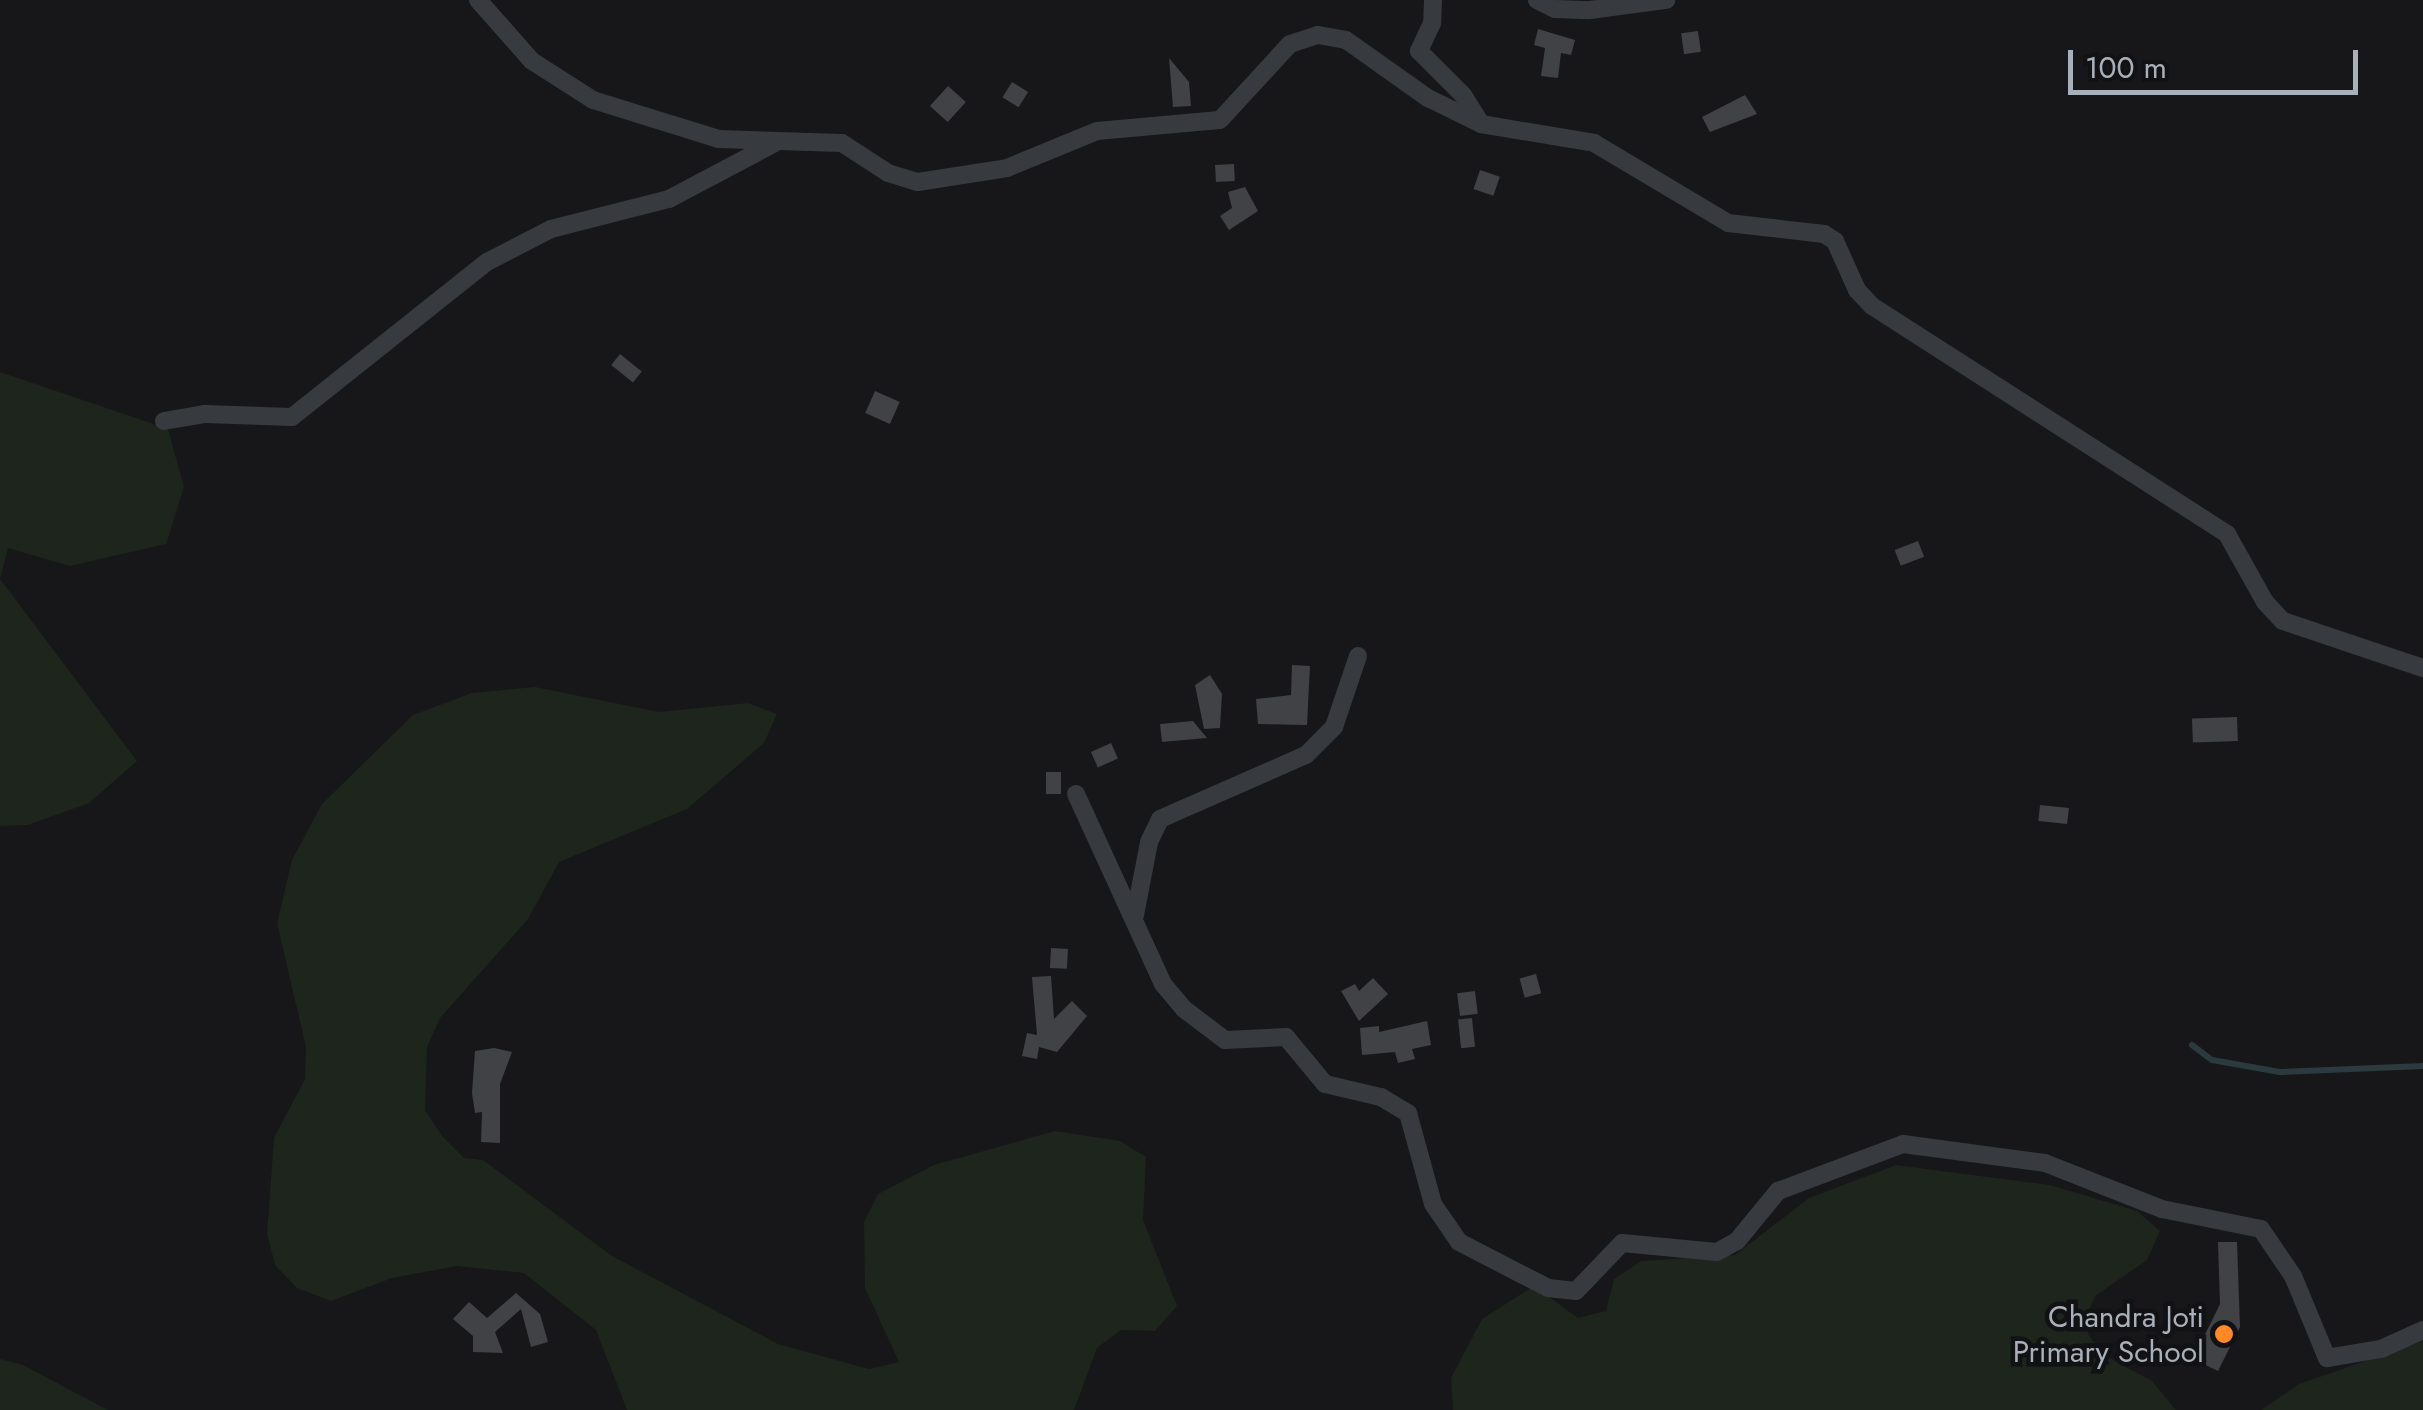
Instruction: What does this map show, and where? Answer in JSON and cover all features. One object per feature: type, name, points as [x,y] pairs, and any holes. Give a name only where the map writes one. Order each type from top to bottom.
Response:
[{"type":"street","points":[[478,0],[532,61],[593,100],[658,124],[774,144],[842,143],[888,173],[918,182],[1006,168],[1097,130],[1220,120],[1274,56],[1318,36],[1346,40],[1428,98],[1481,124],[1594,144],[1728,223],[1824,234],[1835,241],[1857,290],[1872,306],[2227,534],[2265,602],[2283,621],[2423,668]]},
{"type":"street","points":[[1433,0],[1432,23],[1419,51],[1464,95],[1481,124]]},
{"type":"street","points":[[1537,0],[1556,9],[1590,10],[1666,0]]},
{"type":"street","points":[[164,421],[205,414],[292,417],[487,262],[551,230],[669,199],[774,144]]},
{"type":"street","points":[[1135,916],[1149,842],[1160,819],[1306,755],[1334,727],[1358,656]]},
{"type":"street","points":[[1076,794],[1164,984],[1207,1032],[1226,1040],[1286,1037],[1325,1084],[1381,1098],[1408,1113],[1433,1204],[1459,1242],[1548,1288],[1576,1291],[1622,1243],[1717,1252],[1737,1241],[1778,1191],[1903,1144],[2044,1163],[2162,1209],[2262,1229],[2293,1276],[2326,1358],[2380,1350],[2423,1330]]},
{"type":"shaded area","points":[[0,372],[168,429],[184,487],[166,544],[70,566],[8,548],[0,579]]},
{"type":"shaded area","points":[[0,579],[137,761],[89,803],[28,825],[0,826]]},
{"type":"shaded area","points":[[535,687],[659,712],[748,703],[777,714],[764,743],[687,809],[559,862],[528,919],[440,1018],[427,1047],[425,1110],[442,1136],[464,1158],[483,1160],[612,1256],[778,1344],[869,1369],[899,1362],[865,1288],[864,1222],[878,1194],[934,1165],[1055,1131],[1120,1141],[1146,1157],[1143,1220],[1177,1306],[1155,1331],[1121,1330],[1097,1348],[1074,1410],[627,1410],[596,1330],[524,1273],[457,1266],[392,1278],[331,1301],[297,1288],[275,1265],[267,1234],[274,1138],[305,1079],[306,1047],[277,923],[292,860],[322,804],[413,715],[472,693]]},
{"type":"shaded area","points":[[1896,1165],[2050,1185],[2137,1211],[2160,1231],[2147,1260],[2095,1296],[2083,1325],[2100,1353],[2152,1381],[2176,1410],[1453,1410],[1451,1378],[1482,1319],[1534,1286],[1578,1318],[1606,1311],[1614,1279],[1641,1261],[1735,1255],[1809,1198]]},
{"type":"shaded area","points":[[2423,1341],[2423,1410],[2261,1410],[2299,1384]]},
{"type":"shaded area","points":[[0,1359],[23,1365],[108,1410],[0,1410]]},
{"type":"building","points":[[1538,29],[1575,40],[1571,55],[1561,53],[1558,78],[1541,76],[1545,48],[1534,45]]},
{"type":"building","points":[[1698,31],[1701,52],[1684,54],[1681,33]]},
{"type":"building","points":[[1169,58],[1189,82],[1191,106],[1173,107]]},
{"type":"building","points":[[1012,82],[1028,92],[1019,107],[1002,97]]},
{"type":"building","points":[[948,86],[966,102],[948,122],[930,106]]},
{"type":"building","points":[[1745,95],[1757,114],[1710,132],[1702,117]]},
{"type":"building","points":[[1234,164],[1235,181],[1216,182],[1215,165]]},
{"type":"building","points":[[1480,170],[1500,177],[1493,196],[1473,189]]},
{"type":"building","points":[[1245,187],[1258,211],[1229,230],[1220,216],[1232,208],[1228,192]]},
{"type":"building","points":[[620,354],[642,372],[633,383],[611,365]]},
{"type":"building","points":[[875,391],[900,402],[890,424],[865,413]]},
{"type":"building","points":[[1918,541],[1924,557],[1901,566],[1895,550]]},
{"type":"building","points":[[1292,665],[1310,666],[1307,725],[1258,724],[1256,699],[1291,695]]},
{"type":"building","points":[[1210,675],[1222,694],[1220,728],[1204,729],[1195,685]]},
{"type":"building","points":[[2237,717],[2238,741],[2193,743],[2192,719]]},
{"type":"building","points":[[1193,721],[1207,738],[1162,742],[1160,724]]},
{"type":"building","points":[[1111,743],[1118,759],[1098,767],[1091,752]]},
{"type":"building","points":[[1046,772],[1061,772],[1061,794],[1046,794]]},
{"type":"building","points":[[2040,805],[2069,808],[2067,824],[2038,821]]},
{"type":"building","points":[[1051,948],[1068,949],[1067,969],[1050,968]]},
{"type":"building","points":[[1536,974],[1541,993],[1525,998],[1520,978]]},
{"type":"building","points":[[1051,976],[1054,1019],[1072,1001],[1087,1016],[1057,1052],[1039,1047],[1037,1059],[1022,1056],[1027,1033],[1037,1035],[1032,977]]},
{"type":"building","points":[[1373,978],[1388,994],[1359,1021],[1341,991],[1355,984],[1359,991]]},
{"type":"building","points":[[1475,991],[1478,1014],[1460,1016],[1457,993]]},
{"type":"building","points":[[1472,1018],[1475,1047],[1461,1048],[1458,1019]]},
{"type":"building","points":[[1427,1021],[1431,1045],[1412,1049],[1415,1059],[1398,1063],[1395,1052],[1362,1055],[1360,1028],[1379,1026],[1379,1032]]},
{"type":"building","points":[[494,1048],[512,1052],[500,1084],[500,1143],[481,1142],[482,1112],[475,1113],[472,1093],[475,1051]]},
{"type":"building","points":[[2218,1242],[2237,1242],[2240,1327],[2218,1371],[2193,1359],[2220,1304]]},
{"type":"building","points":[[516,1293],[540,1314],[548,1342],[531,1347],[521,1309],[495,1332],[503,1353],[473,1352],[473,1336],[453,1319],[469,1302],[487,1318]]},
{"type":"waterway","points":[[2192,1045],[2212,1060],[2280,1072],[2423,1066]]},
{"type":"place","name":"Chandra Joti Primary School","points":[[2224,1334]]}]
